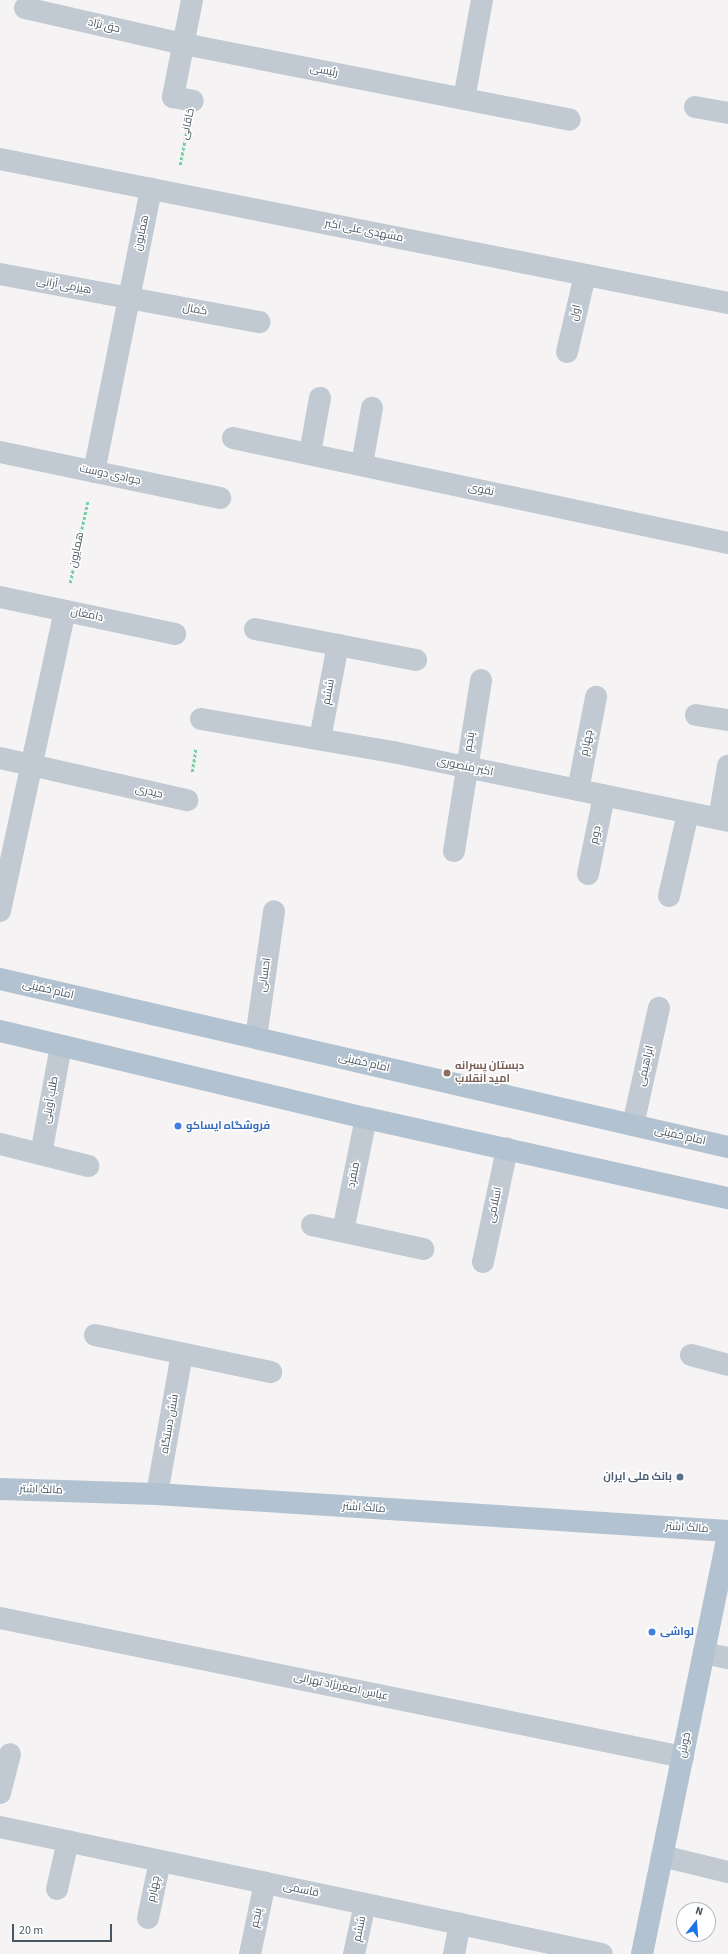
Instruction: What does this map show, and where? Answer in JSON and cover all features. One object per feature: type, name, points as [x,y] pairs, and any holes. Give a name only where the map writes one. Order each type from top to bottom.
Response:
[{"type":"main road","name":"امام خمینی","points":[[0,980],[728,1147]]},
{"type":"main road","points":[[0,1031],[366,1118],[728,1198]]},
{"type":"main road","name":"مالک اشتر","points":[[0,1488],[157,1494],[728,1531]]},
{"type":"main road","name":"خوش","points":[[642,1954],[728,1535]]},
{"type":"street","name":"خاقانی","points":[[192,0],[173,98],[193,101]]},
{"type":"street","points":[[464,99],[482,0]]},
{"type":"street","name":"حق نژاد","points":[[25,8],[184,44]]},
{"type":"street","name":"رئیسی","points":[[184,44],[570,120]]},
{"type":"street","points":[[695,107],[728,113]]},
{"type":"street","name":"مشهدی علی اکبر","points":[[0,159],[728,303]]},
{"type":"street","name":"همایون","points":[[94,472],[151,189]]},
{"type":"street","name":"هیزمی آرانی","points":[[0,274],[129,298]]},
{"type":"street","name":"اول","points":[[567,352],[586,275]]},
{"type":"street","name":"کمال","points":[[129,298],[260,322]]},
{"type":"street","points":[[310,453],[320,398]]},
{"type":"street","points":[[362,464],[372,408]]},
{"type":"street","name":"نقوی","points":[[233,438],[362,464],[728,543]]},
{"type":"street","name":"جوادی دوست","points":[[0,452],[220,498]]},
{"type":"street","name":"دامغان","points":[[0,597],[175,634]]},
{"type":"street","points":[[0,911],[64,611]]},
{"type":"street","points":[[255,629],[416,660]]},
{"type":"street","name":"ششم","points":[[320,739],[338,645]]},
{"type":"street","name":"پنجم","points":[[454,851],[480,680]]},
{"type":"street","name":"چهارم","points":[[578,790],[596,696]]},
{"type":"street","points":[[696,715],[728,720]]},
{"type":"street","name":"اکبر منصوری","points":[[201,720],[320,739],[466,767],[723,820]]},
{"type":"street","name":"حیدری","points":[[0,758],[187,800]]},
{"type":"street","points":[[723,820],[728,766]]},
{"type":"street","name":"دوم","points":[[588,874],[604,796]]},
{"type":"street","points":[[669,896],[688,813]]},
{"type":"street","name":"احسانی","points":[[256,1038],[274,911]]},
{"type":"street","name":"ابراهیمی","points":[[633,1125],[660,1008]]},
{"type":"street","name":"طلب آوینی","points":[[41,1154],[61,1046]]},
{"type":"street","name":"منفرد","points":[[343,1232],[366,1118]]},
{"type":"street","points":[[0,1144],[88,1166]]},
{"type":"street","name":"اسلامی","points":[[483,1262],[506,1149]]},
{"type":"street","points":[[312,1225],[423,1248]]},
{"type":"street","points":[[95,1335],[271,1372]]},
{"type":"street","name":"شش دستگاه","points":[[157,1494],[182,1354]]},
{"type":"street","points":[[691,1356],[728,1366]]},
{"type":"street","name":"عباس اصغرنژاد تهرانی","points":[[0,1618],[682,1757]]},
{"type":"street","points":[[704,1653],[728,1658]]},
{"type":"street","points":[[0,1793],[10,1754]]},
{"type":"street","name":"قاسمی","points":[[0,1826],[602,1954]]},
{"type":"street","points":[[57,1889],[68,1841]]},
{"type":"street","points":[[662,1856],[728,1872]]},
{"type":"street","name":"چهارم","points":[[148,1918],[160,1861]]},
{"type":"street","name":"پنجم","points":[[250,1954],[265,1883]]},
{"type":"street","name":"ششم","points":[[354,1954],[365,1904]]},
{"type":"street","points":[[454,1954],[460,1924]]},
{"type":"path","name":"خاقانی","points":[[174,193],[193,101]]},
{"type":"path","name":"همایون","points":[[64,611],[94,472]]},
{"type":"path","points":[[187,800],[201,720]]},
{"type":"place","name":"دبستان پسرانه امید انقلاب","points":[[447,1073]]},
{"type":"place","name":"فروشگاه ایساکو","points":[[178,1126]]},
{"type":"place","name":"بانک ملی ایران","points":[[680,1477]]},
{"type":"place","name":"لواشی","points":[[652,1632]]}]
